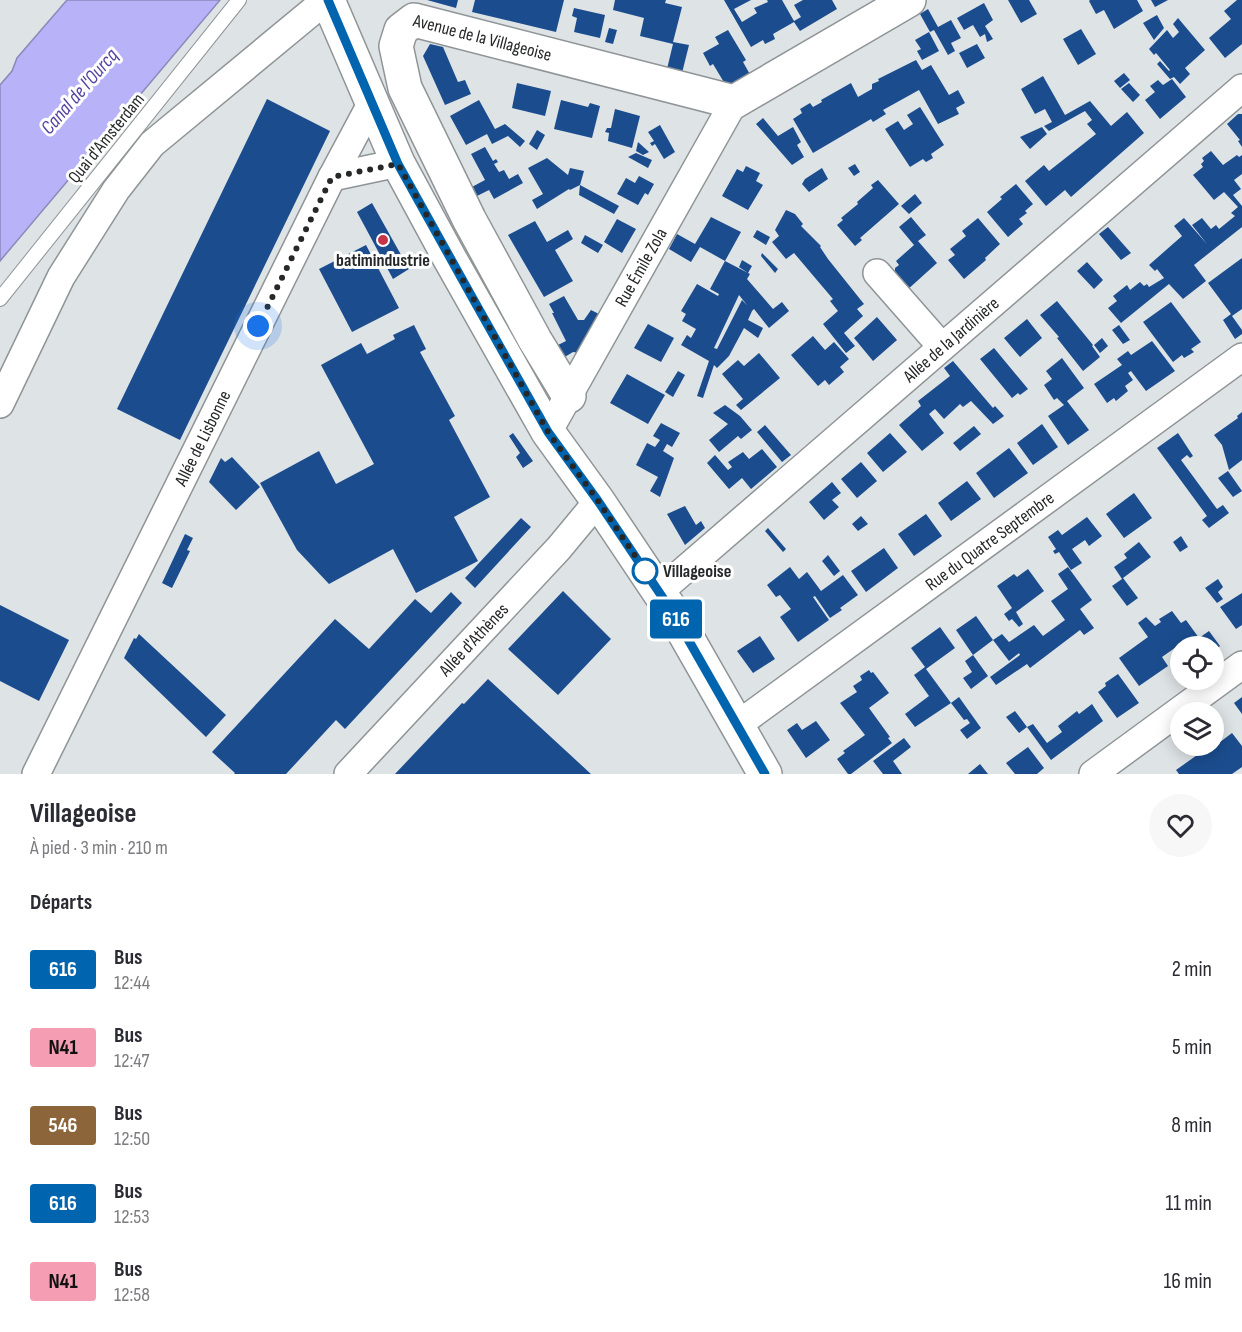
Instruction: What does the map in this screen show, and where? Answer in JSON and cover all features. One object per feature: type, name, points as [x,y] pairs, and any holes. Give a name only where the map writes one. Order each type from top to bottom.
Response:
[{"type":"street","points":[[0,404],[61,277],[116,190],[152,144],[327,0],[398,164],[548,432],[659,592],[765,774]]},
{"type":"street","points":[[735,102],[909,0]]},
{"type":"street","name":"Avenue de la Villageoise","points":[[569,396],[535,340],[469,219],[405,88],[396,46],[401,30],[414,20],[735,102]]},
{"type":"street","name":"Allée de la Jardinière","points":[[659,592],[1242,88]]},
{"type":"street","name":"Rue Émile Zola","points":[[548,432],[735,102]]},
{"type":"street","name":"Allée de Lisbonne","points":[[36,774],[332,177],[371,104]]},
{"type":"street","points":[[332,177],[398,164]]},
{"type":"street","points":[[877,273],[942,347]]},
{"type":"street","name":"Rue du Quatre Septembre","points":[[736,726],[1242,357]]},
{"type":"street","name":"Allée d'Athènes","points":[[348,774],[559,548],[598,501]]},
{"type":"street","points":[[1093,774],[1242,665]]},
{"type":"lane","name":"Quai d'Amsterdam","points":[[0,299],[239,0]]},
{"type":"water","name":"Canal de l'Ourcq","points":[[67,0],[220,0],[0,261],[0,85],[12,71],[17,58]]},
{"type":"building","points":[[427,0],[458,0],[456,8]]},
{"type":"building","points":[[475,0],[564,0],[556,32],[472,12]]},
{"type":"building","points":[[615,0],[666,0],[665,3],[682,7],[673,42],[689,45],[681,77],[666,73],[673,44],[640,36],[644,18],[613,10]]},
{"type":"building","points":[[724,0],[751,0],[734,9],[742,22],[757,13],[754,8],[768,2],[767,0],[782,0],[794,21],[801,17],[794,5],[803,0],[832,0],[837,9],[800,31],[794,22],[773,34],[775,39],[765,44],[763,40],[751,47]]},
{"type":"building","points":[[1008,0],[1029,0],[1037,14],[1021,23]]},
{"type":"building","points":[[1090,0],[1137,0],[1143,11],[1114,29],[1104,10],[1096,14]]},
{"type":"building","points":[[1151,0],[1168,0],[1155,7]]},
{"type":"building","points":[[1237,0],[1242,0],[1242,44],[1225,58],[1209,38],[1231,19],[1224,11]]},
{"type":"building","points":[[984,3],[993,20],[985,26],[993,39],[987,42],[985,34],[980,37],[973,25],[964,30],[957,18]]},
{"type":"building","points":[[574,8],[605,15],[600,38],[574,32],[577,18],[572,16]]},
{"type":"building","points":[[928,9],[938,27],[951,20],[961,38],[951,43],[955,51],[948,55],[934,30],[930,32],[920,14]]},
{"type":"building","points":[[1157,15],[1164,28],[1154,40],[1143,23]]},
{"type":"building","points":[[1178,18],[1205,50],[1185,68],[1190,74],[1180,84],[1174,77],[1170,79],[1157,64],[1160,61],[1170,70],[1156,53],[1154,55],[1149,49],[1167,30],[1173,38],[1179,32],[1173,24]]},
{"type":"building","points":[[609,28],[617,30],[613,44],[605,42]]},
{"type":"building","points":[[1081,29],[1096,54],[1078,65],[1063,39]]},
{"type":"building","points":[[728,30],[746,60],[743,62],[752,78],[731,86],[725,84],[713,64],[710,66],[703,53],[719,44],[715,37]]},
{"type":"building","points":[[929,32],[939,51],[922,60],[917,51],[921,49],[915,40]]},
{"type":"building","points":[[430,44],[443,47],[458,82],[465,80],[471,94],[445,105],[423,56]]},
{"type":"building","points":[[977,44],[985,58],[967,68],[959,53]]},
{"type":"building","points":[[916,60],[922,70],[931,65],[949,95],[958,90],[965,103],[956,108],[959,114],[938,124],[919,90],[883,110],[886,114],[873,122],[871,119],[813,153],[793,119],[802,113],[800,109],[810,103],[813,107],[851,83],[858,97],[872,89],[872,84],[879,81],[878,79]]},
{"type":"building","points":[[1124,73],[1130,80],[1120,88],[1114,81]]},
{"type":"building","points":[[1043,76],[1065,115],[1090,101],[1111,126],[1127,112],[1144,133],[1071,197],[1065,190],[1046,206],[1025,181],[1044,165],[1049,171],[1096,134],[1087,124],[1092,120],[1085,111],[1049,131],[1044,126],[1052,122],[1045,109],[1035,114],[1021,89]]},
{"type":"building","points":[[1172,79],[1186,97],[1160,119],[1145,100],[1155,92],[1150,86],[1158,80],[1163,85]]},
{"type":"building","points":[[517,83],[551,91],[545,116],[512,108]]},
{"type":"building","points":[[1129,83],[1140,95],[1133,102],[1121,89]]},
{"type":"building","points":[[267,99],[330,131],[180,440],[117,409]]},
{"type":"building","points":[[479,100],[495,129],[505,124],[525,141],[520,147],[508,136],[492,144],[487,134],[466,145],[450,116]]},
{"type":"building","points":[[561,100],[588,107],[590,103],[600,106],[592,138],[554,129]]},
{"type":"building","points":[[920,107],[944,145],[931,154],[933,158],[926,162],[923,159],[910,167],[885,129],[898,121],[904,130],[913,124],[907,115]]},
{"type":"building","points":[[615,109],[640,116],[632,148],[608,141],[609,133],[605,132],[607,128],[611,128]]},
{"type":"building","points":[[1238,114],[1242,114],[1242,147],[1238,141],[1240,140],[1227,124]]},
{"type":"building","points":[[763,118],[778,136],[793,127],[801,142],[797,145],[804,157],[792,165],[756,124]]},
{"type":"building","points":[[660,125],[675,152],[664,159],[655,144],[652,146],[650,143],[654,141],[648,132]]},
{"type":"building","points":[[1042,127],[1047,134],[1030,149],[1020,137]]},
{"type":"building","points":[[537,130],[545,135],[537,150],[529,144]]},
{"type":"building","points":[[638,142],[649,152],[643,155],[636,151]]},
{"type":"building","points":[[485,147],[493,161],[496,159],[498,162],[494,164],[499,172],[504,170],[509,179],[518,174],[523,183],[494,199],[489,190],[475,197],[470,188],[485,180],[471,154]]},
{"type":"building","points":[[1211,151],[1223,165],[1237,155],[1239,157],[1242,155],[1242,174],[1234,180],[1241,189],[1233,195],[1242,206],[1242,227],[1194,265],[1206,281],[1183,299],[1169,284],[1121,323],[1108,308],[1117,301],[1113,296],[1127,285],[1130,290],[1140,282],[1149,287],[1164,278],[1157,269],[1155,271],[1149,265],[1182,236],[1174,226],[1184,218],[1207,244],[1192,225],[1202,218],[1211,229],[1216,225],[1219,229],[1235,216],[1231,213],[1238,207],[1224,192],[1214,200],[1193,175],[1203,167],[1202,158]]},
{"type":"building","points":[[636,153],[652,160],[648,168],[628,157]]},
{"type":"building","points":[[547,158],[568,175],[570,168],[584,171],[580,185],[569,189],[537,209],[532,200],[543,194],[528,168]]},
{"type":"building","points":[[855,164],[860,172],[854,176],[848,168]]},
{"type":"building","points":[[746,166],[760,173],[756,181],[763,185],[748,210],[722,196],[737,169],[743,172]]},
{"type":"building","points":[[822,168],[828,179],[809,192],[802,184],[805,179]]},
{"type":"building","points":[[639,176],[654,184],[648,195],[645,193],[638,205],[617,194],[626,178],[635,183]]},
{"type":"building","points":[[878,180],[899,204],[860,238],[862,240],[855,246],[837,225],[843,220],[841,218],[873,188],[871,185]]},
{"type":"building","points":[[1016,184],[1033,204],[1019,219],[1023,224],[1008,237],[987,212]]},
{"type":"building","points":[[580,185],[619,206],[614,214],[579,195]]},
{"type":"building","points":[[915,194],[922,203],[909,214],[901,206]]},
{"type":"building","name":"batimindustrie","points":[[372,203],[409,269],[393,279],[357,212]]},
{"type":"building","points":[[786,210],[795,214],[803,224],[801,226],[821,246],[828,259],[864,304],[857,309],[863,316],[844,333],[855,346],[846,353],[823,324],[838,311],[830,301],[833,299],[794,253],[786,259],[772,242],[779,236],[775,230]]},
{"type":"building","points":[[711,217],[741,232],[725,261],[700,247],[691,262],[669,249],[677,234],[695,244]]},
{"type":"building","points":[[911,217],[926,235],[918,241],[937,263],[906,291],[895,278],[895,268],[899,265],[896,261],[914,245],[899,227]]},
{"type":"building","points":[[978,218],[1000,244],[964,279],[948,260],[955,255],[950,249],[966,236],[962,231]]},
{"type":"building","points":[[617,219],[636,229],[622,253],[604,242]]},
{"type":"building","points":[[535,221],[547,242],[568,230],[573,239],[555,250],[573,281],[544,297],[508,235]]},
{"type":"building","points":[[1108,227],[1131,253],[1121,260],[1099,234]]},
{"type":"building","points":[[757,230],[770,237],[766,245],[753,237]]},
{"type":"building","points":[[585,235],[603,245],[598,253],[581,243]]},
{"type":"building","points":[[366,245],[399,308],[352,332],[319,269]]},
{"type":"building","points":[[762,253],[778,269],[775,273],[761,256]]},
{"type":"building","points":[[1242,258],[1242,309],[1232,316],[1242,330],[1242,334],[1235,339],[1223,320],[1231,314],[1208,283]]},
{"type":"building","points":[[742,260],[752,266],[748,273],[739,267]]},
{"type":"building","points":[[725,261],[750,274],[747,279],[773,309],[782,302],[789,311],[769,328],[754,309],[752,311],[748,320],[763,328],[758,338],[744,328],[729,356],[717,368],[714,365],[703,398],[697,396],[709,361],[681,345],[687,335],[691,338],[696,329],[682,321],[686,314],[681,311],[697,284],[718,296],[719,294],[710,289]],"holes":[[[739,295],[747,305],[742,300],[717,349],[714,348]]]},
{"type":"building","points":[[1087,262],[1103,280],[1094,289],[1077,271]]},
{"type":"building","points":[[564,296],[578,320],[584,320],[591,310],[601,315],[579,353],[573,352],[563,358],[556,346],[566,341],[549,304]]},
{"type":"building","points":[[1057,301],[1100,357],[1083,371],[1040,315]]},
{"type":"building","points":[[1171,302],[1201,342],[1191,349],[1194,352],[1184,358],[1182,355],[1173,362],[1143,322]]},
{"type":"building","points":[[877,317],[897,340],[873,361],[854,338]]},
{"type":"building","points":[[1027,319],[1042,338],[1020,357],[1004,338]]},
{"type":"building","points":[[648,324],[674,338],[661,362],[634,348]]},
{"type":"building","points":[[414,325],[426,349],[420,352],[455,416],[449,420],[490,497],[454,517],[478,561],[416,593],[393,549],[329,584],[297,550],[260,483],[319,451],[336,484],[374,464],[321,365],[361,343],[367,354],[395,339],[393,335]]},
{"type":"building","points":[[1119,325],[1130,340],[1123,344],[1112,330]]},
{"type":"building","points":[[813,336],[825,350],[834,342],[849,359],[840,367],[844,372],[829,385],[825,380],[818,386],[791,355]]},
{"type":"building","points":[[1102,338],[1108,346],[1100,353],[1094,345]]},
{"type":"building","points":[[1152,341],[1175,371],[1146,391],[1131,371],[1128,373],[1133,380],[1125,386],[1128,391],[1116,401],[1114,398],[1107,403],[1094,384],[1122,365],[1117,359],[1128,351],[1131,355]]},
{"type":"building","points":[[994,348],[1028,389],[1020,395],[1018,393],[1012,398],[980,359]]},
{"type":"building","points":[[759,353],[780,378],[741,410],[736,405],[743,399],[722,374],[738,360],[744,366]]},
{"type":"building","points":[[1062,358],[1084,388],[1067,401],[1089,430],[1068,445],[1048,416],[1064,405],[1057,398],[1054,400],[1044,385],[1052,379],[1046,371]]},
{"type":"building","points":[[953,361],[993,408],[995,406],[1004,416],[993,424],[971,401],[963,407],[960,404],[944,419],[935,409],[929,414],[944,433],[922,451],[899,425],[921,406],[918,401],[950,376],[944,368]]},
{"type":"building","points":[[678,371],[685,375],[673,397],[665,392]]},
{"type":"building","points":[[627,374],[665,395],[648,424],[610,403]]},
{"type":"building","points":[[725,405],[740,416],[752,430],[741,439],[738,436],[719,452],[709,440],[728,424],[713,413]]},
{"type":"building","points":[[1242,412],[1242,460],[1229,470],[1222,445],[1214,435],[1238,418],[1237,416]]},
{"type":"building","points":[[661,423],[680,433],[672,447],[667,444],[663,451],[674,458],[660,497],[650,491],[658,477],[636,465],[647,443],[655,447],[660,440],[653,436]]},
{"type":"building","points":[[1042,424],[1058,447],[1033,465],[1017,443]]},
{"type":"building","points":[[765,425],[791,455],[782,462],[757,432]]},
{"type":"building","points":[[974,426],[981,434],[960,451],[953,443]]},
{"type":"building","points":[[513,433],[533,461],[523,468],[516,457],[520,453],[509,436]]},
{"type":"building","points":[[890,433],[907,452],[883,472],[867,453]]},
{"type":"building","points":[[1178,433],[1193,456],[1190,458],[1187,455],[1181,460],[1217,509],[1223,505],[1229,513],[1209,528],[1202,520],[1207,516],[1157,448]]},
{"type":"building","points":[[1009,448],[1028,473],[994,498],[976,473]]},
{"type":"building","points":[[762,449],[777,467],[751,489],[742,478],[729,489],[707,463],[715,455],[728,470],[732,467],[728,462],[743,452],[749,459]]},
{"type":"building","points":[[232,457],[260,487],[236,510],[209,482],[221,458],[225,462]]},
{"type":"building","points":[[861,462],[877,481],[857,498],[841,479]]},
{"type":"building","points":[[1228,471],[1242,491],[1233,497],[1218,478]]},
{"type":"building","points":[[967,481],[981,499],[951,521],[938,503]]},
{"type":"building","points":[[832,482],[841,493],[832,500],[839,507],[824,520],[809,502]]},
{"type":"building","points":[[1134,493],[1152,518],[1124,538],[1106,514]]},
{"type":"building","points":[[685,506],[696,525],[701,521],[705,528],[685,545],[667,514]]},
{"type":"building","points":[[926,514],[942,536],[914,556],[898,534]]},
{"type":"building","points":[[861,516],[868,524],[858,531],[852,524]]},
{"type":"building","points":[[1087,517],[1102,536],[1089,546],[1085,540],[1072,549],[1082,563],[1071,570],[1059,552],[1055,554],[1053,551],[1056,549],[1048,537],[1058,530],[1062,535]]},
{"type":"building","points":[[521,518],[531,527],[475,588],[465,578]]},
{"type":"building","points":[[768,528],[786,549],[783,552],[765,531]]},
{"type":"building","points":[[185,534],[193,538],[187,550],[190,551],[172,588],[162,583]]},
{"type":"building","points":[[1181,536],[1188,547],[1180,552],[1173,542]]},
{"type":"building","points":[[1139,542],[1151,557],[1123,578],[1138,598],[1127,606],[1112,586],[1122,579],[1114,567],[1127,558],[1124,554]]},
{"type":"building","points":[[884,548],[898,568],[866,592],[851,571]]},
{"type":"building","points":[[828,555],[840,571],[834,576],[822,561]]},
{"type":"building","points":[[790,567],[799,579],[807,572],[821,591],[843,575],[858,595],[830,618],[815,596],[813,597],[829,620],[798,642],[780,617],[791,609],[780,595],[776,597],[767,585]]},
{"type":"building","points":[[1068,567],[1092,600],[1080,609],[1094,628],[1084,635],[1080,630],[1030,668],[1027,664],[996,685],[990,677],[1020,655],[1019,653],[1009,661],[993,640],[1002,634],[1009,642],[1034,625],[1043,636],[1065,620],[1051,601],[1068,589],[1058,574]]},
{"type":"building","points":[[1028,569],[1044,591],[1016,612],[1023,624],[1019,627],[1012,619],[1009,621],[1004,614],[1012,608],[997,586],[1014,574],[1017,577]]},
{"type":"building","points":[[1218,579],[1223,587],[1218,592],[1223,599],[1217,603],[1205,588]]},
{"type":"building","points":[[563,591],[611,639],[558,695],[508,649]]},
{"type":"building","points":[[451,592],[462,603],[345,729],[336,720],[286,774],[234,774],[212,752],[335,619],[369,649],[415,599],[431,613]]},
{"type":"building","points":[[1242,593],[1242,625],[1236,629],[1220,607]]},
{"type":"building","points":[[0,605],[69,640],[39,701],[0,681]]},
{"type":"building","points":[[1172,611],[1181,623],[1186,620],[1198,636],[1170,636],[1170,651],[1162,657],[1168,666],[1139,686],[1119,658],[1148,637],[1138,623],[1146,617],[1155,626],[1161,622],[1159,619]]},
{"type":"building","points":[[976,616],[993,640],[973,655],[956,630]]},
{"type":"building","points":[[940,627],[955,648],[926,669],[951,703],[915,727],[905,714],[929,696],[914,675],[925,667],[911,648]]},
{"type":"building","points":[[1209,631],[1213,636],[1202,636]]},
{"type":"building","points":[[139,634],[226,715],[206,737],[124,658],[134,638],[136,639]]},
{"type":"building","points":[[760,636],[775,659],[753,673],[737,651]]},
{"type":"building","points":[[973,655],[988,676],[971,689],[963,678],[972,672],[965,661]]},
{"type":"building","points":[[869,670],[889,693],[869,708],[892,743],[848,774],[837,759],[845,753],[843,751],[865,735],[840,703],[857,692],[853,686],[862,680],[860,676]]},
{"type":"building","points":[[1118,674],[1139,703],[1117,718],[1098,692],[1106,686],[1105,683]]},
{"type":"building","points":[[488,679],[591,774],[395,774]]},
{"type":"building","points":[[959,697],[981,728],[967,739],[960,730],[970,723],[967,719],[964,720],[951,703]]},
{"type":"building","points":[[1242,697],[1242,714],[1234,703]]},
{"type":"building","points":[[1092,704],[1103,721],[1051,760],[1027,727],[1033,724],[1047,743],[1062,732],[1058,726],[1077,711],[1079,714]]},
{"type":"building","points":[[1015,711],[1027,727],[1019,733],[1006,717]]},
{"type":"building","points":[[816,721],[830,740],[806,758],[787,730],[797,723],[802,730]]},
{"type":"building","points":[[1232,733],[1242,746],[1242,767],[1232,774],[1179,774],[1176,770],[1196,756],[1224,756],[1224,739]]},
{"type":"building","points":[[904,738],[911,747],[893,761],[902,774],[883,774],[873,761]]},
{"type":"building","points":[[1028,747],[1044,768],[1037,774],[1015,774],[1006,763]]},
{"type":"building","points":[[980,764],[988,774],[968,774]]},
{"type":"bus line","name":"616","points":[[328,0],[398,164],[548,432],[598,501],[673,613],[765,774]]},
{"type":"place","name":"batimindustrie","points":[[383,240]]},
{"type":"place","name":"Villageoise","points":[[645,571]]},
{"type":"route","points":[[258,326],[332,177],[398,164],[548,432],[648,575],[645,571]]}]
